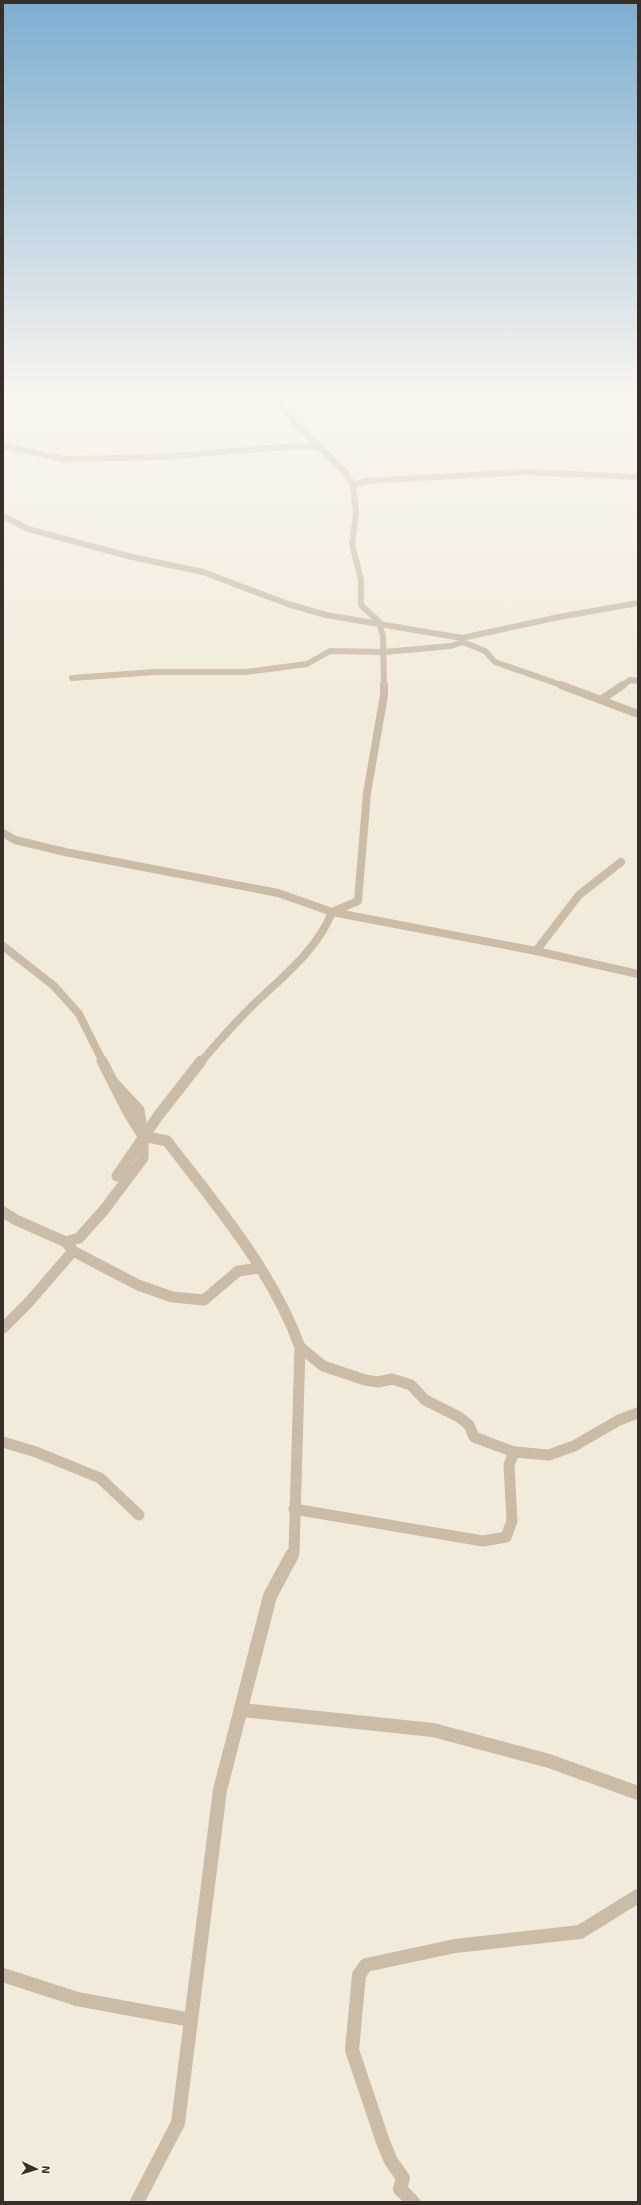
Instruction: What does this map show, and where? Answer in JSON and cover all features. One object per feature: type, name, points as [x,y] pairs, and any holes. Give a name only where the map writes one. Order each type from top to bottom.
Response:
[{"type":"street","points":[[332,912],[358,901],[367,794],[384,695],[383,636],[379,622],[361,605],[361,580],[352,544],[356,513],[354,502]]},
{"type":"street","points":[[3,516],[28,529],[132,557],[203,572],[288,604],[326,615],[379,622],[462,640],[485,651],[495,662],[602,699],[638,714]]},
{"type":"street","points":[[72,678],[155,672],[246,672],[307,664],[330,651],[384,652],[451,646],[462,640],[559,617],[638,603]]},
{"type":"street","points":[[602,699],[630,680],[638,681]]},
{"type":"street","points":[[3,833],[16,840],[65,852],[278,894],[332,912],[536,951],[638,974]]},
{"type":"street","points":[[536,951],[579,896],[596,880],[621,862]]},
{"type":"street","points":[[117,1176],[143,1136],[183,1082],[240,1018],[308,950],[330,920],[332,912]]},
{"type":"street","points":[[3,946],[54,986],[79,1014],[113,1082],[139,1110],[143,1136],[143,1158],[104,1210],[70,1246],[29,1302],[3,1328]]},
{"type":"street","points":[[137,2202],[178,2123],[220,1790],[242,1710],[254,1653],[270,1596],[294,1552],[294,1509],[300,1347],[292,1323],[278,1296],[213,1200],[167,1141],[143,1136]]},
{"type":"street","points":[[3,1212],[16,1220],[70,1246],[138,1285],[172,1297],[204,1300],[238,1271],[260,1268]]},
{"type":"street","points":[[300,1347],[323,1366],[365,1380],[378,1382],[392,1379],[411,1385],[425,1400],[459,1417],[469,1425],[474,1437],[514,1452],[549,1455],[574,1446],[618,1420],[638,1413]]},
{"type":"street","points":[[3,1442],[36,1452],[100,1478],[139,1515]]},
{"type":"street","points":[[294,1509],[409,1530],[483,1541],[506,1537],[512,1521],[509,1465],[514,1452]]},
{"type":"street","points":[[242,1710],[433,1730],[549,1761],[638,1793]]},
{"type":"street","points":[[412,2202],[400,2189],[404,2178],[391,2161],[383,2142],[352,2050],[359,1976],[366,1965],[455,1946],[580,1932],[638,1896]]},
{"type":"street","points":[[3,1975],[77,1999],[191,2020]]}]
